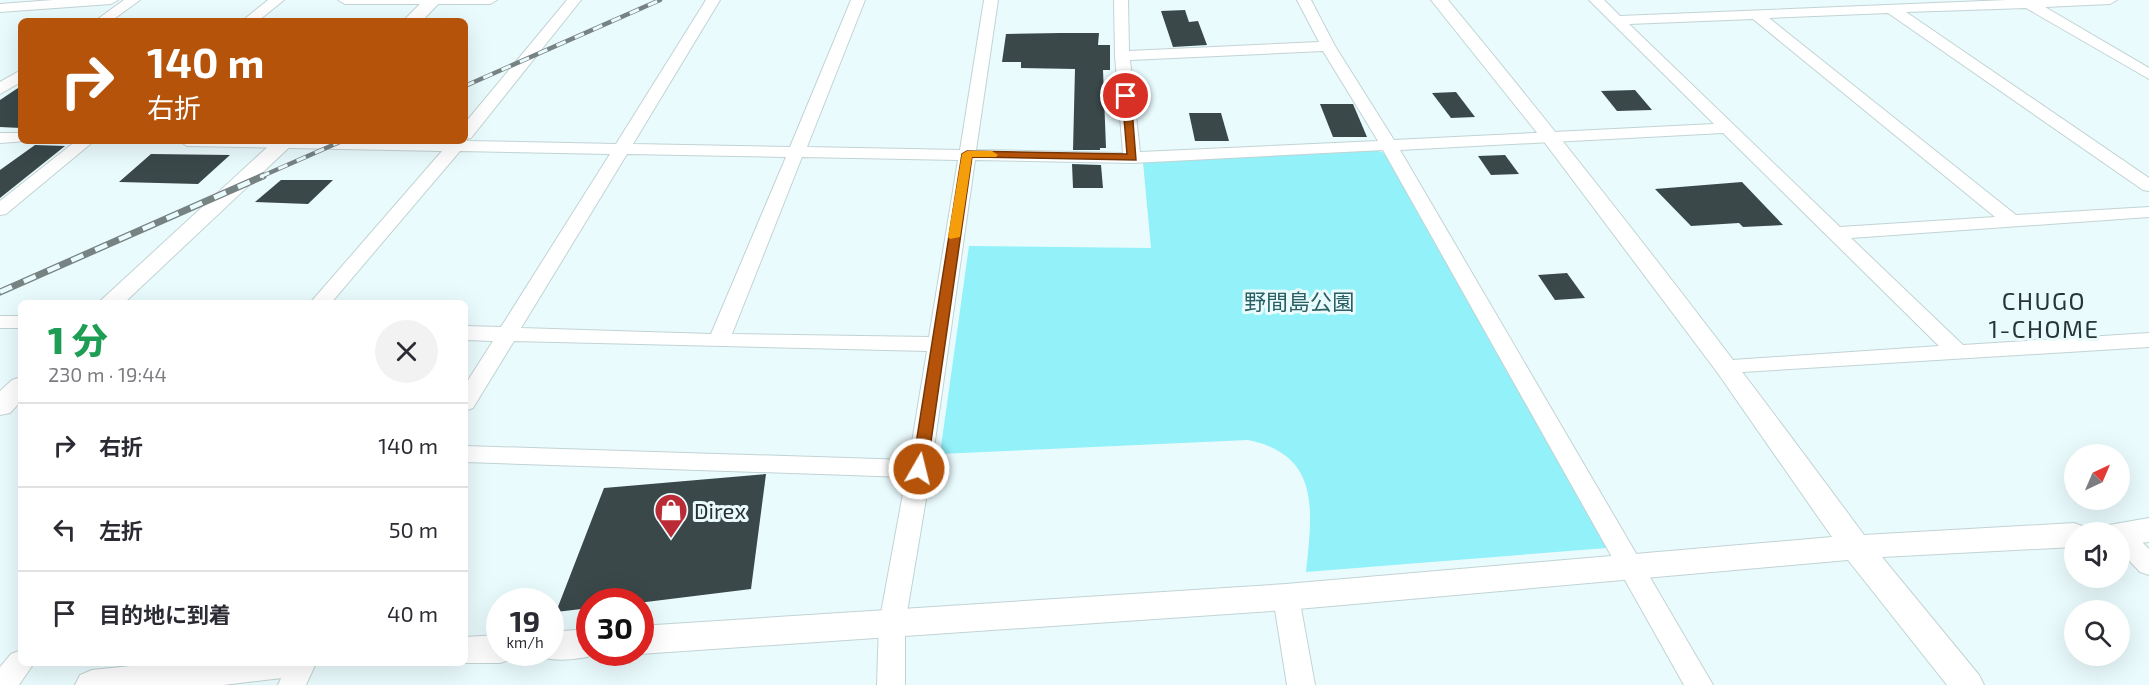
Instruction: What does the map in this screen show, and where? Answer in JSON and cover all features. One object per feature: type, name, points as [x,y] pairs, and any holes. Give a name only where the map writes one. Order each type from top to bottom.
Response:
[{"type":"street","points":[[0,8],[111,0]]},
{"type":"street","points":[[106,18],[133,0]]},
{"type":"street","points":[[253,18],[277,0]]},
{"type":"street","points":[[345,0],[490,0]]},
{"type":"street","points":[[468,130],[574,0]]},
{"type":"street","points":[[468,398],[713,0]]},
{"type":"street","points":[[719,341],[858,0]]},
{"type":"street","points":[[891,685],[892,624],[919,469],[991,0]]},
{"type":"street","points":[[1121,0],[1122,56],[1132,158]]},
{"type":"street","points":[[1304,0],[1700,685]]},
{"type":"street","points":[[1439,0],[1549,135],[1726,366],[1856,547],[1967,685]]},
{"type":"street","points":[[1596,0],[1958,352]]},
{"type":"street","points":[[1617,20],[1758,16],[1957,3],[2030,4],[2110,0]]},
{"type":"street","points":[[415,18],[433,1]]},
{"type":"street","points":[[2030,4],[2149,74]]},
{"type":"street","points":[[1890,8],[2149,186]]},
{"type":"street","points":[[1758,16],[2012,222]]},
{"type":"street","points":[[1122,56],[1328,45]]},
{"type":"street","points":[[0,89],[18,77]]},
{"type":"street","points":[[468,140],[623,149],[1132,158],[1549,135],[1726,128]]},
{"type":"street","points":[[0,138],[18,138]]},
{"type":"street","points":[[0,210],[82,144]]},
{"type":"street","points":[[113,300],[283,144]]},
{"type":"street","points":[[323,300],[457,144]]},
{"type":"street","points":[[1836,233],[2149,212]]},
{"type":"street","points":[[0,322],[18,322]]},
{"type":"street","points":[[468,333],[719,341],[937,344]]},
{"type":"street","points":[[1726,366],[2149,340]]},
{"type":"street","points":[[0,406],[18,389]]},
{"type":"street","points":[[468,454],[919,469]]},
{"type":"street","points":[[2130,533],[2149,530]]},
{"type":"street","points":[[654,639],[1286,597],[1856,547],[2064,536]]},
{"type":"street","points":[[2130,545],[2149,565]]},
{"type":"street","points":[[1286,597],[1300,685]]},
{"type":"street","points":[[468,651],[486,650]]},
{"type":"street","points":[[2,685],[18,666]]},
{"type":"street","points":[[92,685],[264,666]]},
{"type":"street","points":[[292,685],[301,666]]},
{"type":"green space","name":"野間島公園","points":[[1376,150],[1384,153],[1607,548],[1306,572],[1310,508],[1307,490],[1300,473],[1289,459],[1272,448],[1248,440],[940,454],[969,246],[1151,248],[1143,162]]},
{"type":"building","points":[[1185,10],[1189,22],[1198,21],[1207,45],[1173,47],[1161,11]]},
{"type":"building","points":[[1099,33],[1098,45],[1110,45],[1110,70],[1103,70],[1106,148],[1073,150],[1075,69],[1021,68],[1021,62],[1002,62],[1006,34]]},
{"type":"building","points":[[18,88],[18,128],[0,127],[0,100]]},
{"type":"building","points":[[1635,90],[1652,110],[1617,111],[1601,91]]},
{"type":"building","points":[[1456,92],[1475,117],[1451,118],[1432,93]]},
{"type":"building","points":[[1320,104],[1353,104],[1367,137],[1333,137]]},
{"type":"building","points":[[1189,113],[1221,113],[1229,141],[1195,141]]},
{"type":"building","points":[[35,145],[65,146],[0,198],[0,170]]},
{"type":"building","points":[[151,154],[230,155],[198,184],[119,182]]},
{"type":"building","points":[[1505,155],[1519,174],[1491,175],[1478,156]]},
{"type":"building","points":[[1072,164],[1101,165],[1103,188],[1073,188]]},
{"type":"building","points":[[281,180],[333,180],[308,204],[255,202]]},
{"type":"building","points":[[1742,182],[1783,225],[1743,227],[1739,223],[1691,226],[1655,189]]},
{"type":"building","points":[[1567,273],[1585,298],[1555,300],[1538,275]]},
{"type":"building","name":"Direx","points":[[766,474],[751,589],[654,601],[654,588],[576,588],[576,610],[564,611],[564,591],[604,488]]},
{"type":"railway","points":[[468,85],[660,0]]},
{"type":"railway","points":[[260,177],[335,144]]},
{"type":"railway","points":[[0,292],[263,176]]},
{"type":"slow traffic","points":[[954,237],[967,154],[992,155]]},
{"type":"place","name":"Direx","points":[[671,539]]},
{"type":"district","name":"CHUGO 1-CHOME","points":[[2044,314]]},
{"type":"route","points":[[919,469],[967,154],[1132,158],[1126,96]]}]
